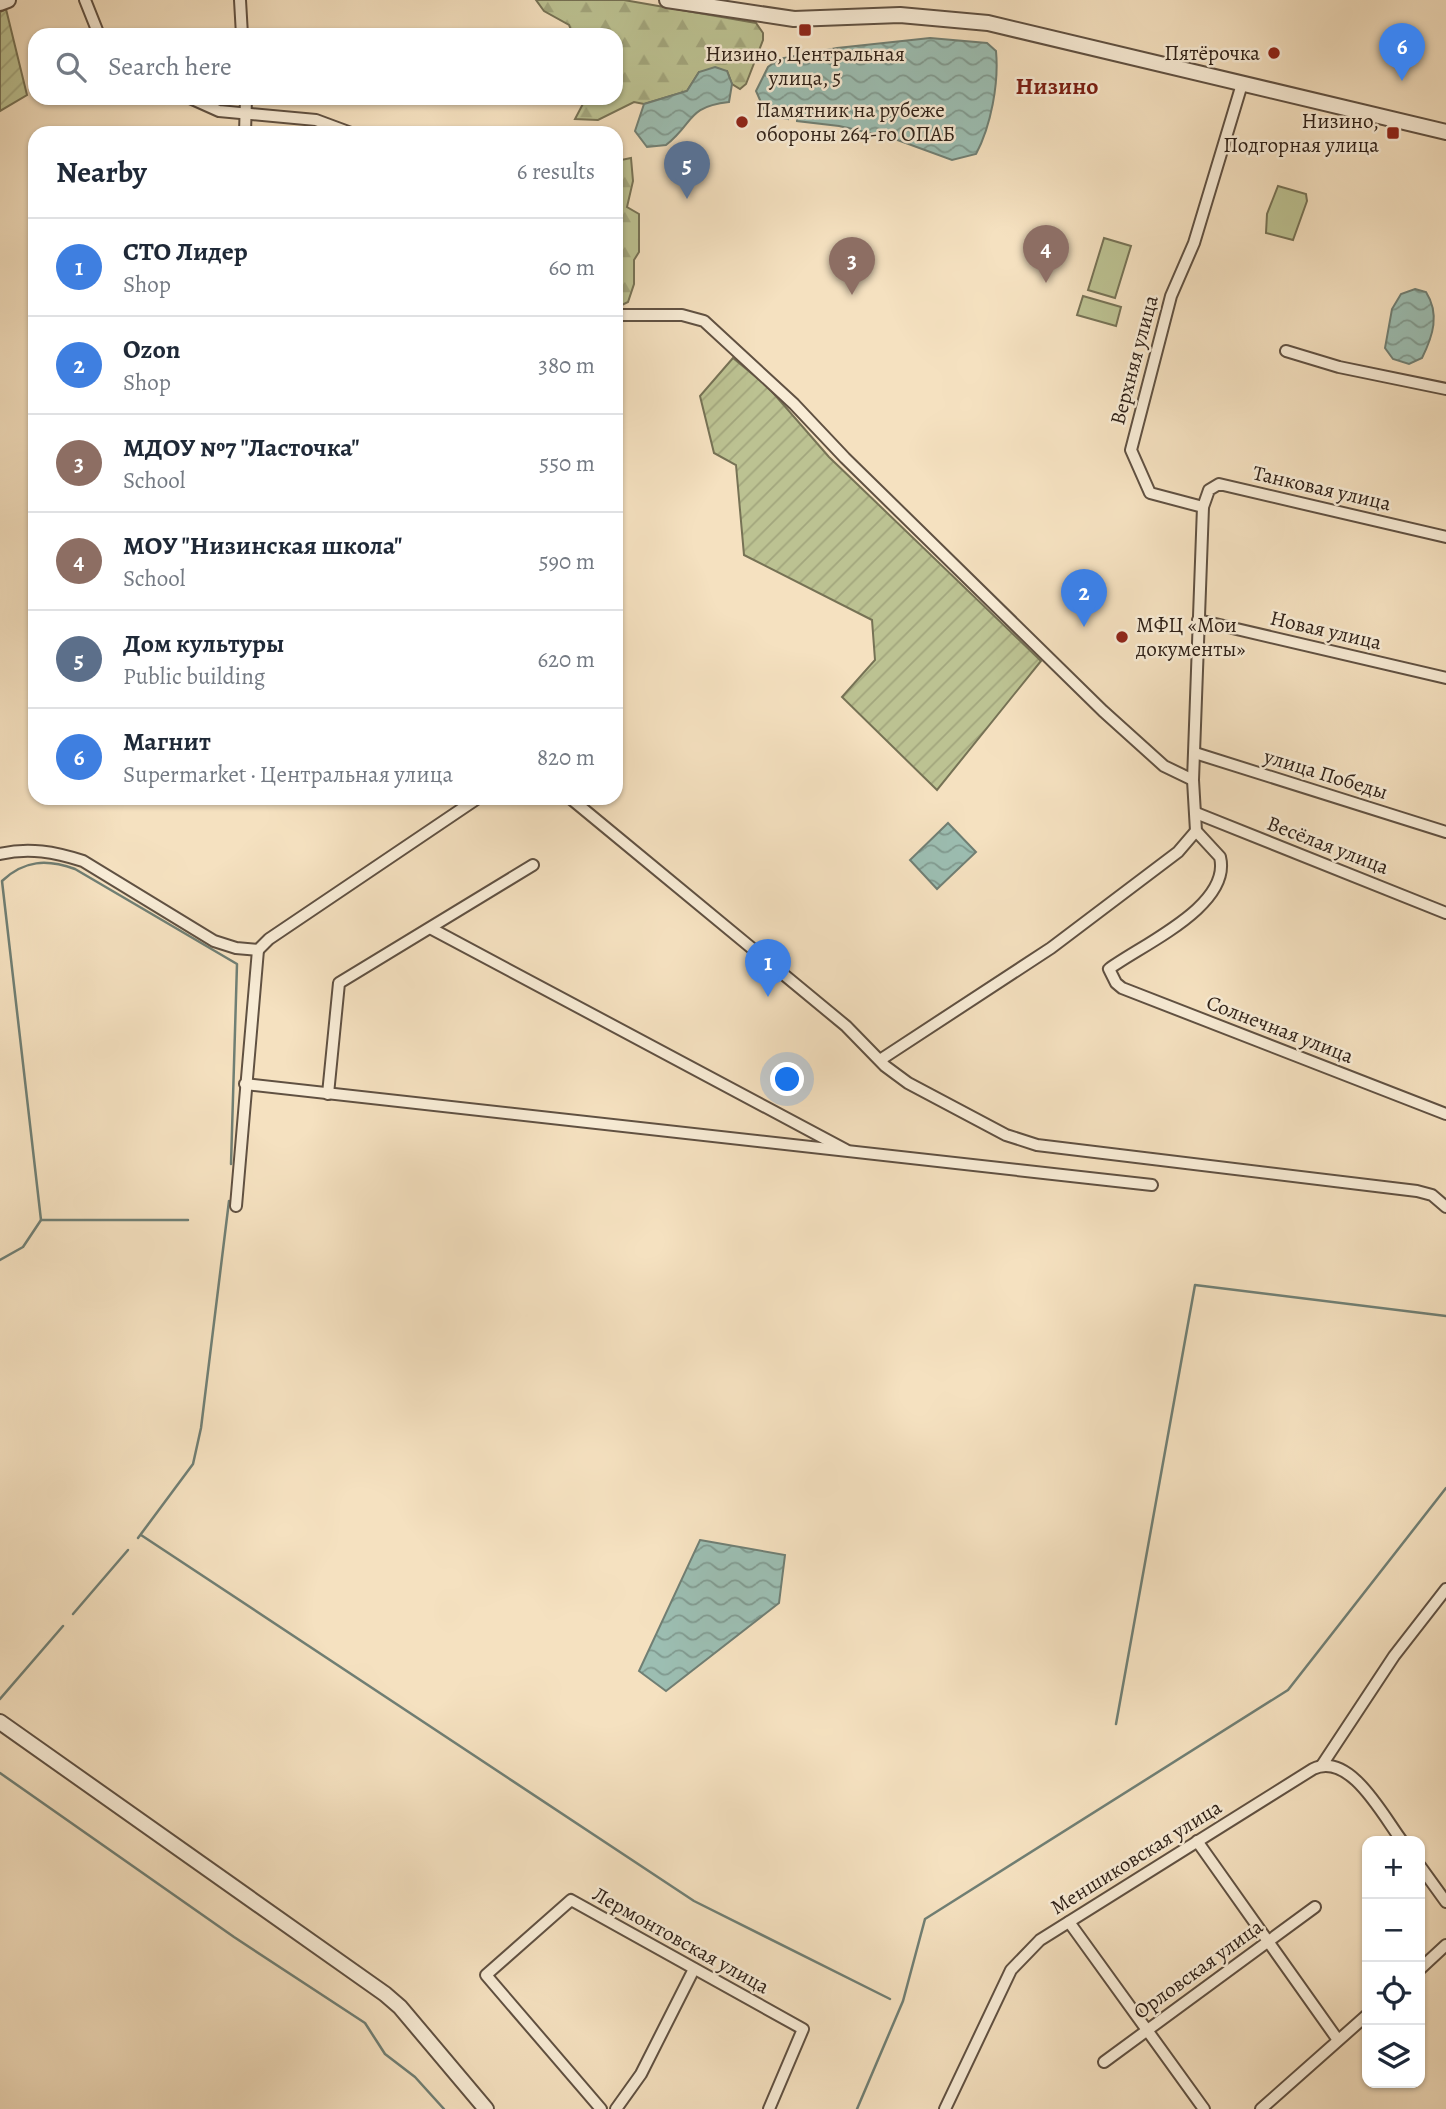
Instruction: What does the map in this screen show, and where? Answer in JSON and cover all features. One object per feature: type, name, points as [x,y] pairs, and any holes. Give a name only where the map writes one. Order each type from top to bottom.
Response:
[{"type":"street","points":[[0,3],[8,0]]},
{"type":"street","points":[[85,0],[96,28]]},
{"type":"street","points":[[240,0],[242,28]]},
{"type":"street","points":[[667,0],[794,19],[900,15],[988,23],[1446,132]]},
{"type":"street","name":"Верхняя улица","points":[[1202,507],[1150,493],[1131,450],[1171,296],[1194,243],[1242,84]]},
{"type":"street","points":[[206,105],[247,117],[316,120],[332,126]]},
{"type":"street","points":[[246,105],[246,126]]},
{"type":"street","points":[[623,315],[682,315],[704,321],[794,404],[864,477],[1103,711],[1164,766],[1194,780]]},
{"type":"street","points":[[1286,351],[1339,367],[1446,389]]},
{"type":"street","name":"Танковая улица","points":[[1202,507],[1209,490],[1219,484],[1446,537]]},
{"type":"street","points":[[880,1060],[1051,948],[1178,852],[1196,831],[1194,780],[1202,507]]},
{"type":"street","name":"Новая улица","points":[[1198,620],[1446,678]]},
{"type":"street","name":"улица Победы","points":[[1195,753],[1446,832]]},
{"type":"street","points":[[236,1206],[258,950],[269,939],[468,805]]},
{"type":"street","points":[[578,805],[846,1026],[880,1060],[918,1089],[1006,1135],[1037,1145],[1417,1191],[1432,1195],[1446,1207]]},
{"type":"street","name":"Весёлая улица","points":[[1196,813],[1446,913]]},
{"type":"street","name":"Солнечная улица","points":[[1196,831],[1220,857],[1221,872],[1213,890],[1188,919],[1109,969],[1116,983],[1122,988],[1446,1114]]},
{"type":"street","points":[[0,854],[20,849],[60,853],[83,861],[214,941],[258,950]]},
{"type":"street","points":[[328,1094],[339,983],[432,929],[533,865]]},
{"type":"street","points":[[432,929],[851,1153]]},
{"type":"street","points":[[245,1084],[1152,1185]]},
{"type":"street","points":[[1398,1836],[1355,1777],[1342,1769],[1322,1765],[1394,1656],[1446,1589]]},
{"type":"street","points":[[0,1722],[385,1994],[400,2007],[486,2109]]},
{"type":"street","name":"Меншиковская улица","points":[[945,2109],[1011,1970],[1040,1940],[1322,1765]]},
{"type":"street","points":[[1197,1841],[1338,2040]]},
{"type":"street","points":[[1425,1873],[1446,1902]]},
{"type":"street","name":"Лермонтовская улица","points":[[601,2109],[486,1975],[571,1900],[803,2029],[769,2109]]},
{"type":"street","name":"Орловская улица","points":[[1104,2062],[1315,1907]]},
{"type":"street","points":[[1069,1923],[1204,2109]]},
{"type":"street","points":[[1425,1964],[1446,1945]]},
{"type":"street","points":[[616,2109],[641,2074],[694,1969]]},
{"type":"street","points":[[1261,2109],[1362,2019]]},
{"type":"green space","points":[[536,0],[624,0],[756,23],[763,33],[763,40],[746,84],[740,89],[732,84],[727,71],[699,72],[687,91],[644,104],[634,102],[598,120],[575,119],[582,105],[623,105],[623,28],[570,28],[544,11]]},
{"type":"green space","points":[[6,9],[27,95],[0,111],[0,12]]},
{"type":"green space","points":[[631,158],[633,181],[627,207],[639,214],[639,252],[634,260],[634,284],[628,302],[623,304],[623,160]]},
{"type":"green space","points":[[1278,186],[1306,194],[1307,201],[1293,240],[1266,233],[1267,214]]},
{"type":"green space","points":[[1104,238],[1131,246],[1115,298],[1088,290]]},
{"type":"green space","points":[[1083,296],[1121,307],[1116,326],[1077,315]]},
{"type":"green space","points":[[733,358],[768,387],[829,457],[1041,661],[937,790],[842,697],[875,660],[872,620],[744,555],[736,465],[714,453],[700,396]]},
{"type":"water","points":[[930,38],[987,43],[996,51],[993,104],[976,154],[952,160],[892,138],[839,126],[797,121],[797,117],[789,116],[788,119],[773,116],[764,109],[756,91],[768,67],[779,59],[837,48]]},
{"type":"water","points":[[715,67],[727,71],[732,84],[729,102],[715,104],[698,112],[666,145],[647,147],[635,131],[644,104],[687,91],[699,72]]},
{"type":"water","points":[[1415,289],[1426,292],[1434,317],[1429,342],[1422,358],[1409,364],[1393,359],[1385,348],[1392,309],[1401,294]]},
{"type":"water","points":[[948,823],[976,852],[937,889],[910,860]]},
{"type":"water","points":[[700,1540],[785,1555],[779,1603],[666,1691],[639,1671]]},
{"type":"waterway","points":[[0,1260],[23,1247],[41,1220],[2,881],[27,865],[45,863],[75,869],[237,964],[231,1164]]},
{"type":"waterway","points":[[138,1538],[193,1464],[201,1428],[229,1201]]},
{"type":"waterway","points":[[41,1220],[188,1220]]},
{"type":"waterway","points":[[1116,1724],[1195,1285],[1446,1316]]},
{"type":"waterway","points":[[857,2109],[903,2001],[925,1919],[1288,1690],[1446,1488]]},
{"type":"waterway","points":[[141,1535],[694,1901],[890,1999]]},
{"type":"waterway","points":[[73,1614],[128,1550]]},
{"type":"waterway","points":[[0,1699],[63,1626]]},
{"type":"waterway","points":[[0,1773],[234,1937],[365,2023],[385,2054],[415,2077],[444,2109]]},
{"type":"place","name":"Низино, Центральная улица, 5","points":[[805,30]]},
{"type":"place","name":"Пятёрочка","points":[[1274,53]]},
{"type":"place","name":"Магнит","points":[[1402,81]]},
{"type":"place","name":"Памятник на рубеже обороны 264-го ОПАБ","points":[[742,122]]},
{"type":"place","name":"Низино, Подгорная улица","points":[[1393,133]]},
{"type":"place","name":"Дом культуры","points":[[687,199]]},
{"type":"place","name":"МОУ \"Низинская школа\"","points":[[1046,283]]},
{"type":"place","name":"МДОУ №7 \"Ласточка\"","points":[[852,295]]},
{"type":"place","name":"Ozon","points":[[1084,627]]},
{"type":"place","name":"МФЦ «Мои документы»","points":[[1122,637]]},
{"type":"place","name":"СТО Лидер","points":[[768,997]]},
{"type":"district","name":"Низино","points":[[1057,86]]}]
